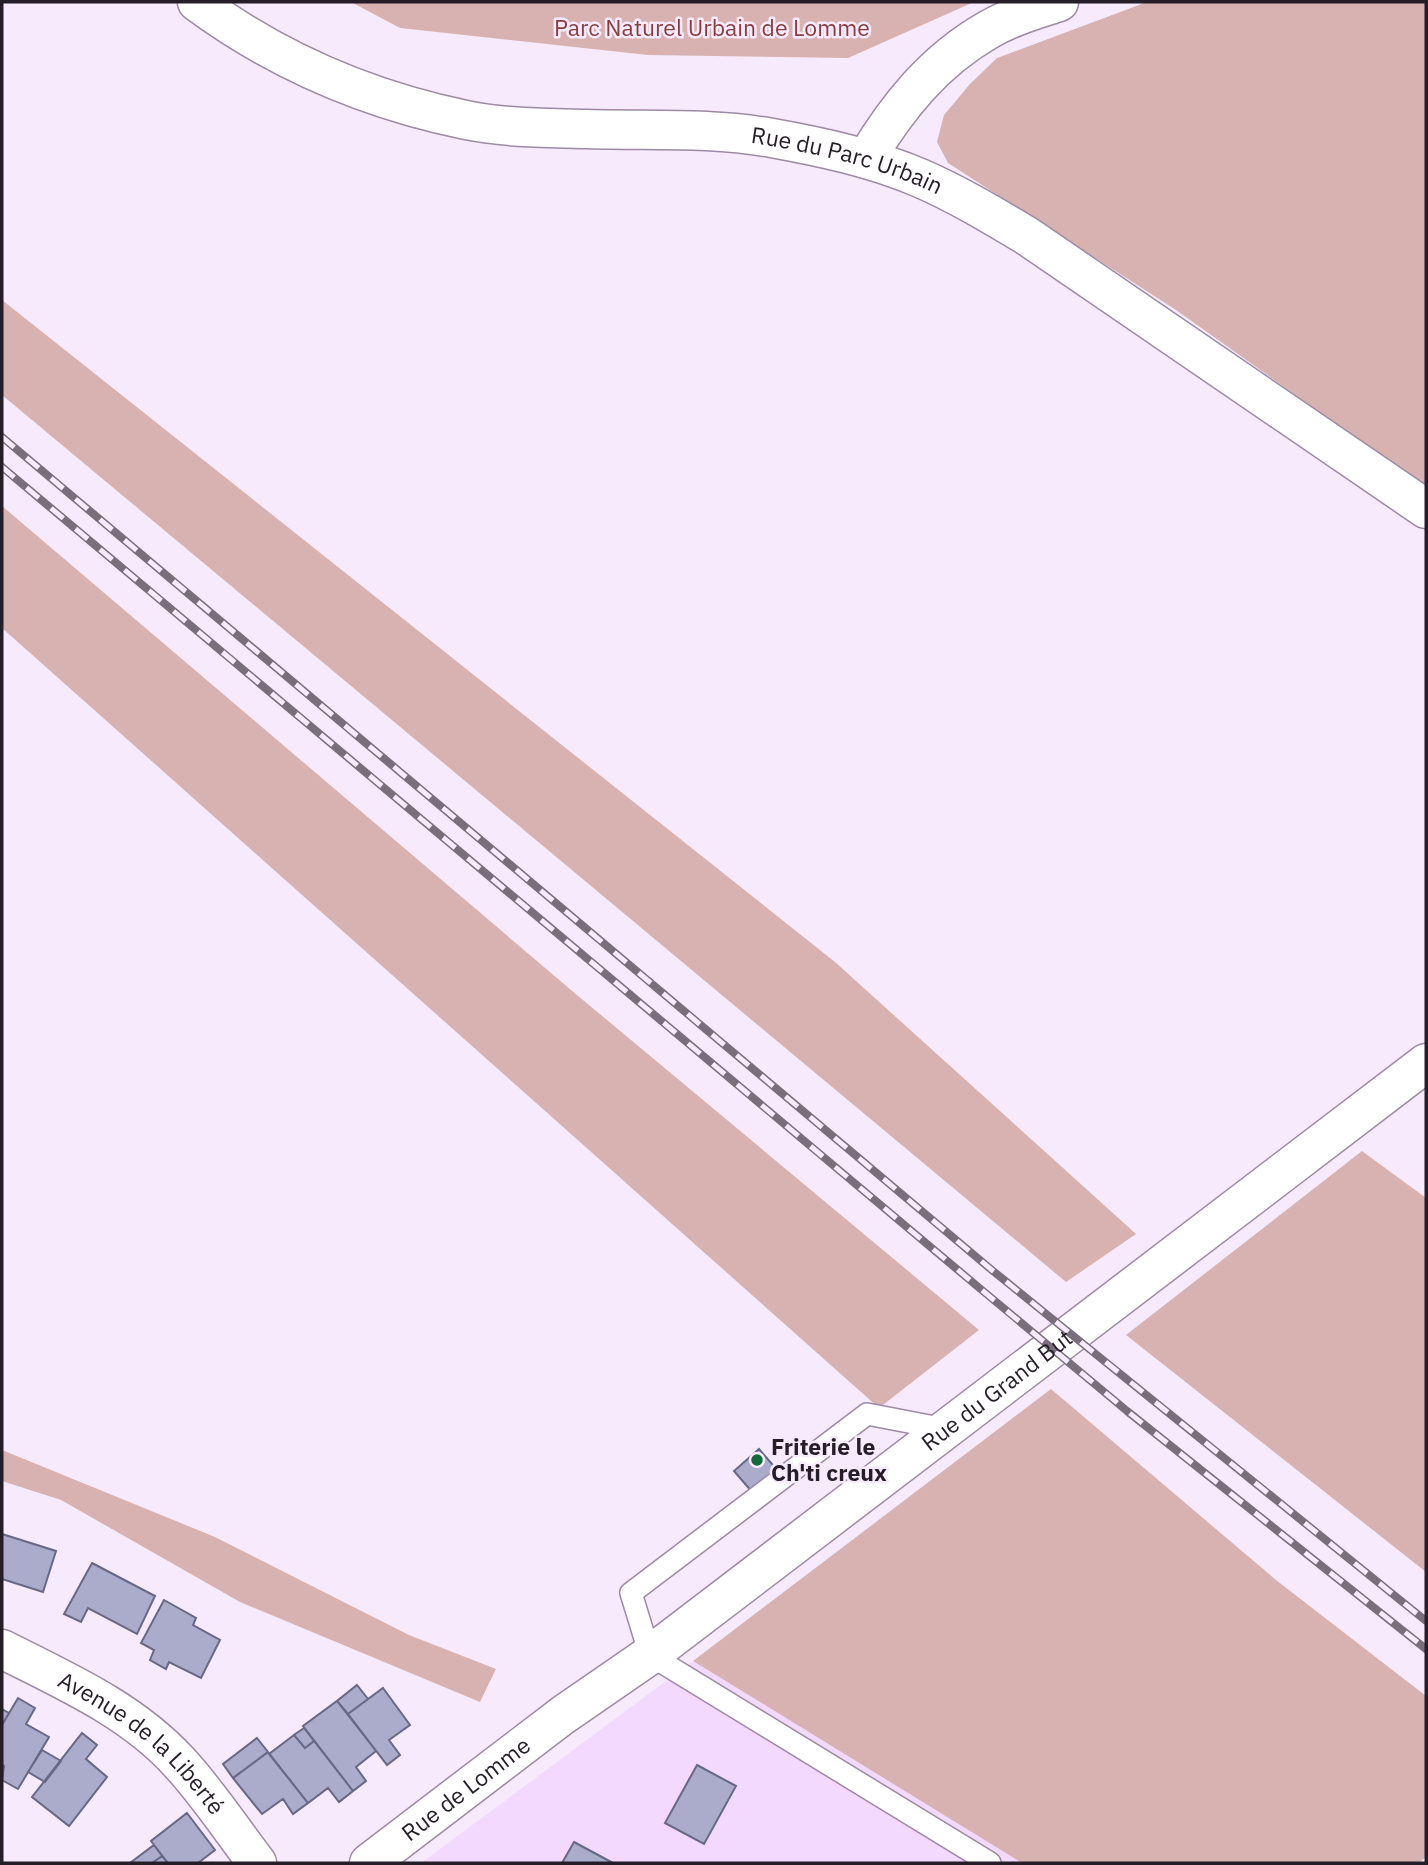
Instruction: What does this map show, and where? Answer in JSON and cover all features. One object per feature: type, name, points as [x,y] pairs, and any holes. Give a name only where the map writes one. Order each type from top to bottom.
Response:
[{"type":"street","name":"Rue du Parc Urbain","points":[[197,2],[249,37],[317,73],[378,96],[456,118],[540,127],[727,132],[794,142],[866,159],[919,178],[1027,236],[1426,509]]},
{"type":"street","points":[[866,159],[903,102],[946,59],[989,29],[1059,2]]},
{"type":"street","name":"Rue du Grand But","points":[[564,1716],[650,1655],[1426,1063]]},
{"type":"street","name":"Avenue de la Liberté","points":[[2,1649],[106,1703],[160,1743],[196,1782],[257,1863]]},
{"type":"street","name":"Rue de Lomme","points":[[369,1863],[564,1716]]},
{"type":"lane","points":[[945,1429],[867,1414],[631,1593],[650,1655],[990,1863]]},
{"type":"shaded area","points":[[693,1661],[1022,1863],[421,1863]]},
{"type":"green space","name":"Parc Naturel Urbain de Lomme","points":[[351,2],[974,2],[848,58],[648,55],[400,28]]},
{"type":"green space","points":[[1147,2],[1426,2],[1426,488],[1176,310],[948,163],[937,142],[944,115],[997,58]]},
{"type":"green space","points":[[2,300],[835,962],[1136,1234],[1066,1282],[2,395]]},
{"type":"green space","points":[[2,506],[571,990],[979,1330],[879,1408],[2,628]]},
{"type":"green space","points":[[1362,1151],[1426,1198],[1426,1572],[1126,1335]]},
{"type":"green space","points":[[1051,1389],[1276,1580],[1426,1696],[1426,1857],[1419,1863],[1022,1863],[693,1661]]},
{"type":"green space","points":[[2,1450],[215,1537],[409,1635],[496,1669],[480,1702],[240,1602],[61,1500],[2,1481]]},
{"type":"building","name":"Friterie le Ch'ti creux","points":[[759,1449],[778,1471],[753,1493],[734,1471]]},
{"type":"building","points":[[2,1534],[56,1551],[43,1592],[2,1579]]},
{"type":"building","points":[[92,1563],[155,1596],[137,1634],[88,1608],[81,1622],[64,1614]]},
{"type":"building","points":[[164,1600],[196,1618],[193,1625],[220,1640],[201,1678],[169,1662],[166,1669],[150,1660],[154,1650],[141,1643]]},
{"type":"building","points":[[357,1685],[368,1699],[348,1714],[337,1701]]},
{"type":"building","points":[[383,1688],[410,1725],[389,1740],[400,1755],[387,1765],[348,1714]]},
{"type":"building","points":[[18,1698],[35,1708],[26,1724],[49,1737],[18,1789],[2,1780],[2,1725]]},
{"type":"building","points":[[337,1701],[376,1751],[356,1767],[366,1781],[353,1791],[303,1726]]},
{"type":"building","points":[[2,1709],[9,1713],[2,1725]]},
{"type":"building","points":[[304,1728],[314,1741],[305,1748],[294,1735]]},
{"type":"building","points":[[82,1733],[97,1745],[86,1759],[107,1777],[69,1826],[32,1797]]},
{"type":"building","points":[[294,1735],[305,1748],[314,1741],[353,1791],[339,1802],[328,1788],[308,1803],[269,1754]]},
{"type":"building","points":[[257,1738],[268,1752],[233,1778],[223,1764]]},
{"type":"building","points":[[42,1750],[61,1761],[45,1782],[28,1772]]},
{"type":"building","points":[[268,1752],[308,1803],[293,1814],[283,1799],[262,1814],[233,1778]]},
{"type":"building","points":[[697,1765],[736,1786],[704,1844],[665,1823]]},
{"type":"building","points":[[187,1813],[215,1850],[198,1863],[168,1863],[151,1841]]},
{"type":"building","points":[[574,1842],[613,1863],[562,1863]]},
{"type":"building","points":[[154,1845],[162,1856],[152,1863],[130,1863]]},
{"type":"building","points":[[162,1856],[168,1863],[152,1863]]},
{"type":"railway","points":[[2,437],[993,1271],[1426,1621]]},
{"type":"railway","points":[[2,467],[1127,1411],[1426,1649]]},
{"type":"place","name":"Friterie le Ch'ti creux","points":[[757,1460]]}]
